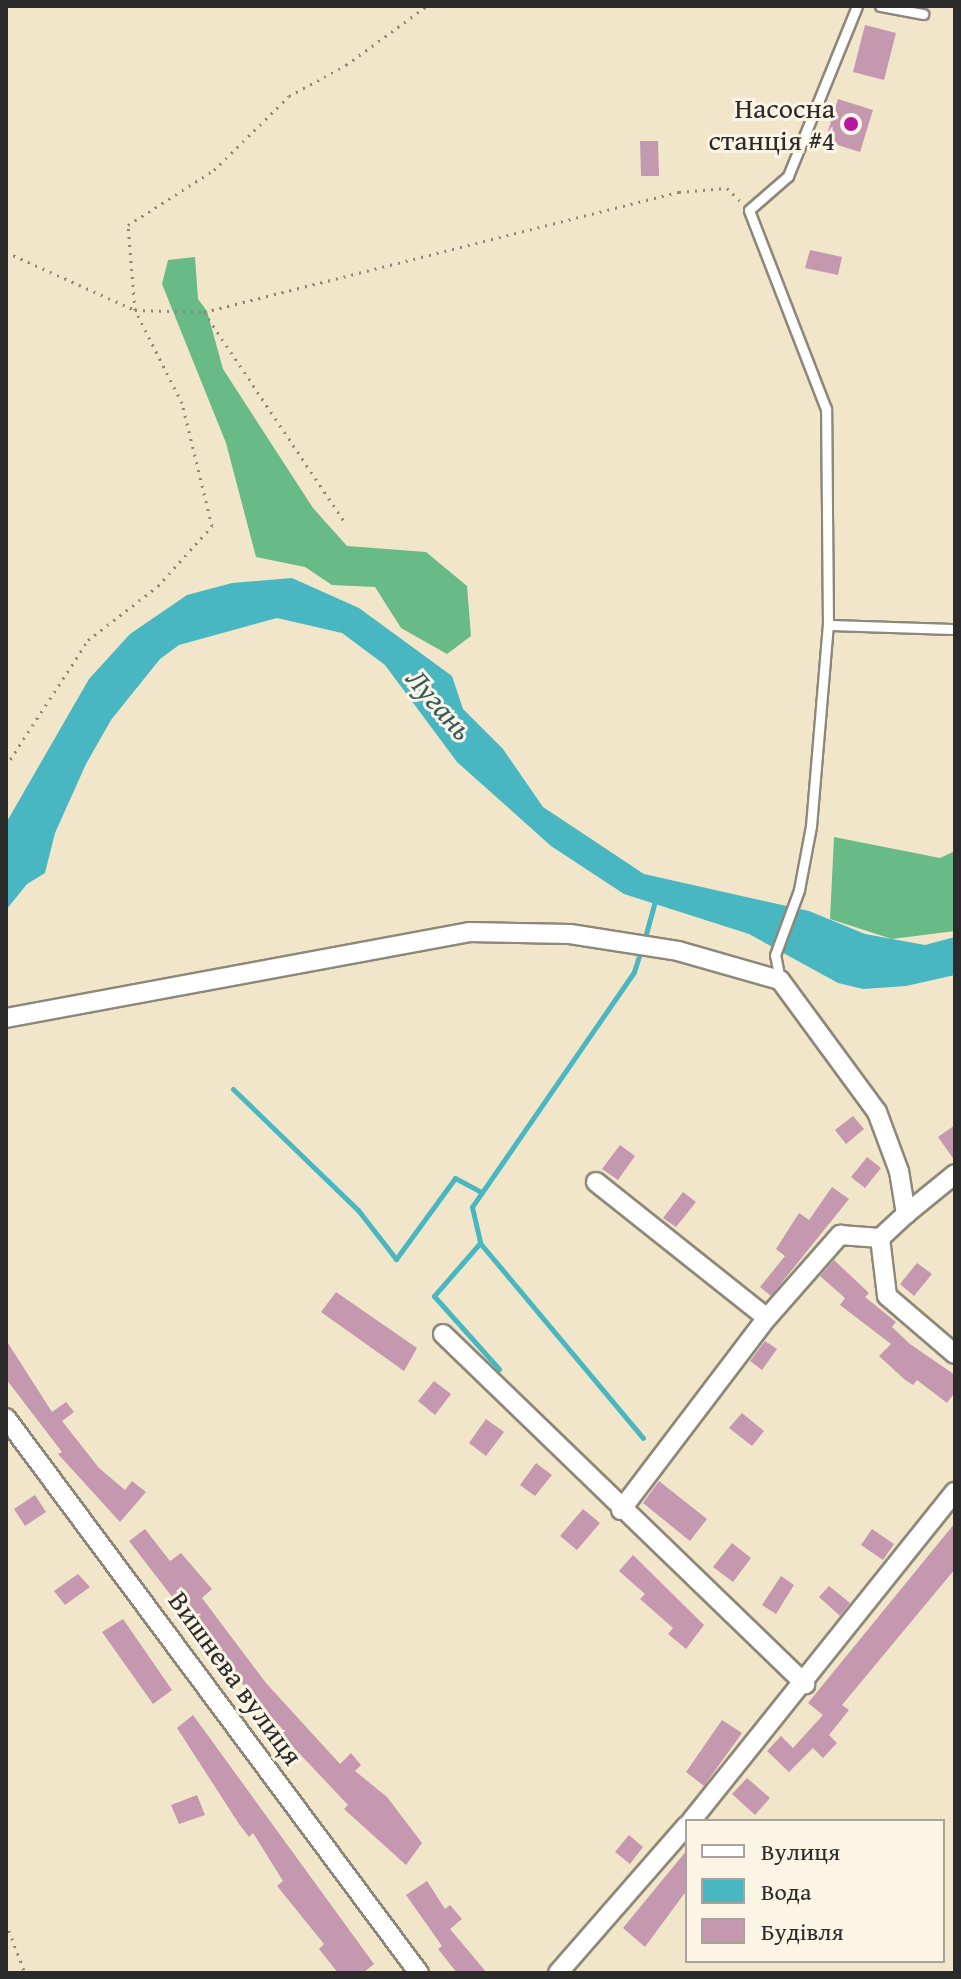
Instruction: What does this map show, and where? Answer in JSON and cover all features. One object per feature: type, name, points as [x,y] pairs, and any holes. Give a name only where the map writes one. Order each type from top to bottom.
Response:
[{"type":"street","points":[[6,1018],[469,932],[570,934],[678,951],[780,980],[877,1112],[899,1171],[906,1214]]},
{"type":"street","points":[[621,1510],[767,1318],[840,1235],[880,1238],[955,1174]]},
{"type":"street","points":[[596,1182],[767,1318]]},
{"type":"street","points":[[880,1238],[887,1296],[955,1354]]},
{"type":"street","points":[[443,1334],[621,1510],[805,1684]]},
{"type":"street","name":"Вишнева вулиця","points":[[6,1418],[419,1973]]},
{"type":"street","points":[[692,1819],[805,1684],[955,1492]]},
{"type":"street","points":[[558,1973],[685,1828]]},
{"type":"lane","points":[[780,980],[775,955],[799,890],[811,826],[828,625],[826,409],[749,210],[788,176],[857,6]]},
{"type":"lane","points":[[880,6],[923,14]]},
{"type":"lane","points":[[828,625],[955,629]]},
{"type":"path","points":[[6,766],[88,640],[158,586],[212,526],[182,403],[135,310],[128,225],[214,170],[289,96],[346,65],[427,6]]},
{"type":"path","points":[[6,252],[135,310],[204,312],[679,192],[727,188],[749,210]]},
{"type":"path","points":[[204,312],[344,521]]},
{"type":"path","points":[[6,1923],[25,1973]]},
{"type":"green space","points":[[195,257],[198,299],[207,311],[223,369],[313,508],[347,546],[426,552],[467,586],[471,636],[447,654],[401,628],[375,587],[332,585],[305,567],[256,557],[226,443],[162,284],[168,260]]},
{"type":"green space","points":[[834,837],[940,858],[955,851],[955,931],[892,939],[830,919]]},
{"type":"water","name":"Лугань","points":[[292,578],[359,608],[452,676],[463,709],[503,749],[543,807],[644,874],[809,911],[865,934],[925,945],[955,937],[955,975],[906,986],[863,989],[838,983],[749,934],[624,894],[551,846],[457,762],[385,665],[342,633],[277,618],[179,645],[160,659],[111,720],[86,764],[55,833],[45,873],[27,884],[6,910],[6,823],[89,679],[130,634],[187,595],[232,583]]},
{"type":"building","points":[[865,25],[896,33],[884,80],[853,72]]},
{"type":"building","points":[[838,99],[873,110],[860,152],[825,141]]},
{"type":"building","points":[[640,141],[658,141],[659,176],[641,176]]},
{"type":"building","points":[[810,250],[842,257],[838,275],[805,268]]},
{"type":"building","points":[[853,1116],[864,1129],[846,1144],[835,1130]]},
{"type":"building","points":[[955,1125],[955,1161],[938,1137]]},
{"type":"building","points":[[620,1145],[635,1156],[618,1180],[602,1169]]},
{"type":"building","points":[[867,1157],[881,1168],[865,1188],[851,1177]]},
{"type":"building","points":[[832,1187],[849,1199],[771,1296],[760,1287],[785,1256],[776,1249],[799,1213],[809,1220]]},
{"type":"building","points":[[683,1192],[696,1202],[676,1227],[663,1218]]},
{"type":"building","points":[[834,1260],[869,1293],[865,1297],[896,1322],[892,1327],[910,1344],[955,1375],[955,1392],[947,1403],[917,1380],[913,1385],[904,1379],[879,1356],[891,1344],[840,1305],[845,1298],[820,1276]]},
{"type":"building","points":[[917,1263],[932,1274],[914,1296],[900,1284]]},
{"type":"building","points":[[336,1292],[417,1348],[404,1371],[321,1312]]},
{"type":"building","points":[[6,1340],[52,1412],[66,1402],[74,1412],[62,1421],[99,1468],[125,1490],[132,1481],[146,1492],[120,1522],[58,1454],[62,1452],[6,1379]]},
{"type":"building","points":[[765,1341],[777,1349],[762,1370],[750,1361]]},
{"type":"building","points":[[434,1381],[451,1394],[435,1415],[418,1401]]},
{"type":"building","points":[[742,1413],[764,1431],[752,1446],[729,1428]]},
{"type":"building","points":[[486,1419],[504,1432],[486,1456],[469,1443]]},
{"type":"building","points":[[536,1463],[552,1475],[535,1496],[520,1485]]},
{"type":"building","points":[[659,1481],[707,1519],[690,1541],[643,1503]]},
{"type":"building","points":[[35,1495],[46,1512],[25,1526],[14,1509]]},
{"type":"building","points":[[583,1509],[600,1523],[577,1550],[560,1536]]},
{"type":"building","points":[[955,1523],[955,1569],[842,1705],[849,1710],[829,1735],[837,1743],[823,1758],[813,1748],[789,1772],[767,1751],[781,1736],[793,1748],[823,1715],[808,1703]]},
{"type":"building","points":[[145,1529],[170,1561],[181,1553],[212,1589],[202,1598],[266,1683],[340,1764],[351,1753],[361,1765],[355,1771],[387,1797],[422,1843],[406,1865],[344,1809],[348,1805],[281,1734],[284,1731],[217,1655],[129,1541]]},
{"type":"building","points":[[872,1529],[894,1544],[883,1560],[861,1545]]},
{"type":"building","points":[[732,1543],[751,1558],[733,1582],[713,1567]]},
{"type":"building","points":[[633,1555],[704,1625],[686,1649],[668,1634],[673,1628],[640,1599],[645,1594],[619,1571]]},
{"type":"building","points":[[78,1574],[90,1587],[65,1605],[54,1591]]},
{"type":"building","points":[[781,1576],[794,1585],[776,1614],[762,1605]]},
{"type":"building","points":[[829,1586],[850,1603],[840,1616],[819,1597]]},
{"type":"building","points":[[123,1619],[172,1690],[153,1704],[102,1632]]},
{"type":"building","points":[[193,1715],[374,1964],[363,1973],[338,1973],[319,1949],[324,1944],[277,1886],[283,1881],[253,1833],[249,1837],[239,1824],[177,1728]]},
{"type":"building","points":[[722,1720],[742,1733],[704,1786],[686,1772]]},
{"type":"building","points":[[747,1778],[770,1798],[755,1815],[732,1794]]},
{"type":"building","points":[[197,1795],[205,1815],[179,1824],[171,1805]]},
{"type":"building","points":[[629,1835],[643,1847],[630,1864],[615,1852]]},
{"type":"building","points":[[685,1852],[685,1893],[645,1947],[623,1928]]},
{"type":"building","points":[[427,1881],[445,1909],[450,1905],[462,1919],[450,1929],[487,1973],[457,1973],[438,1949],[442,1946],[406,1895]]},
{"type":"waterway","points":[[644,941],[655,901]]},
{"type":"waterway","points":[[641,950],[634,972],[472,1207],[480,1243],[643,1438]]},
{"type":"waterway","points":[[233,1089],[358,1210],[396,1259],[455,1178],[481,1192]]},
{"type":"waterway","points":[[480,1243],[434,1296],[499,1369]]},
{"type":"place","name":"Насосна станція #4","points":[[851,124]]}]
